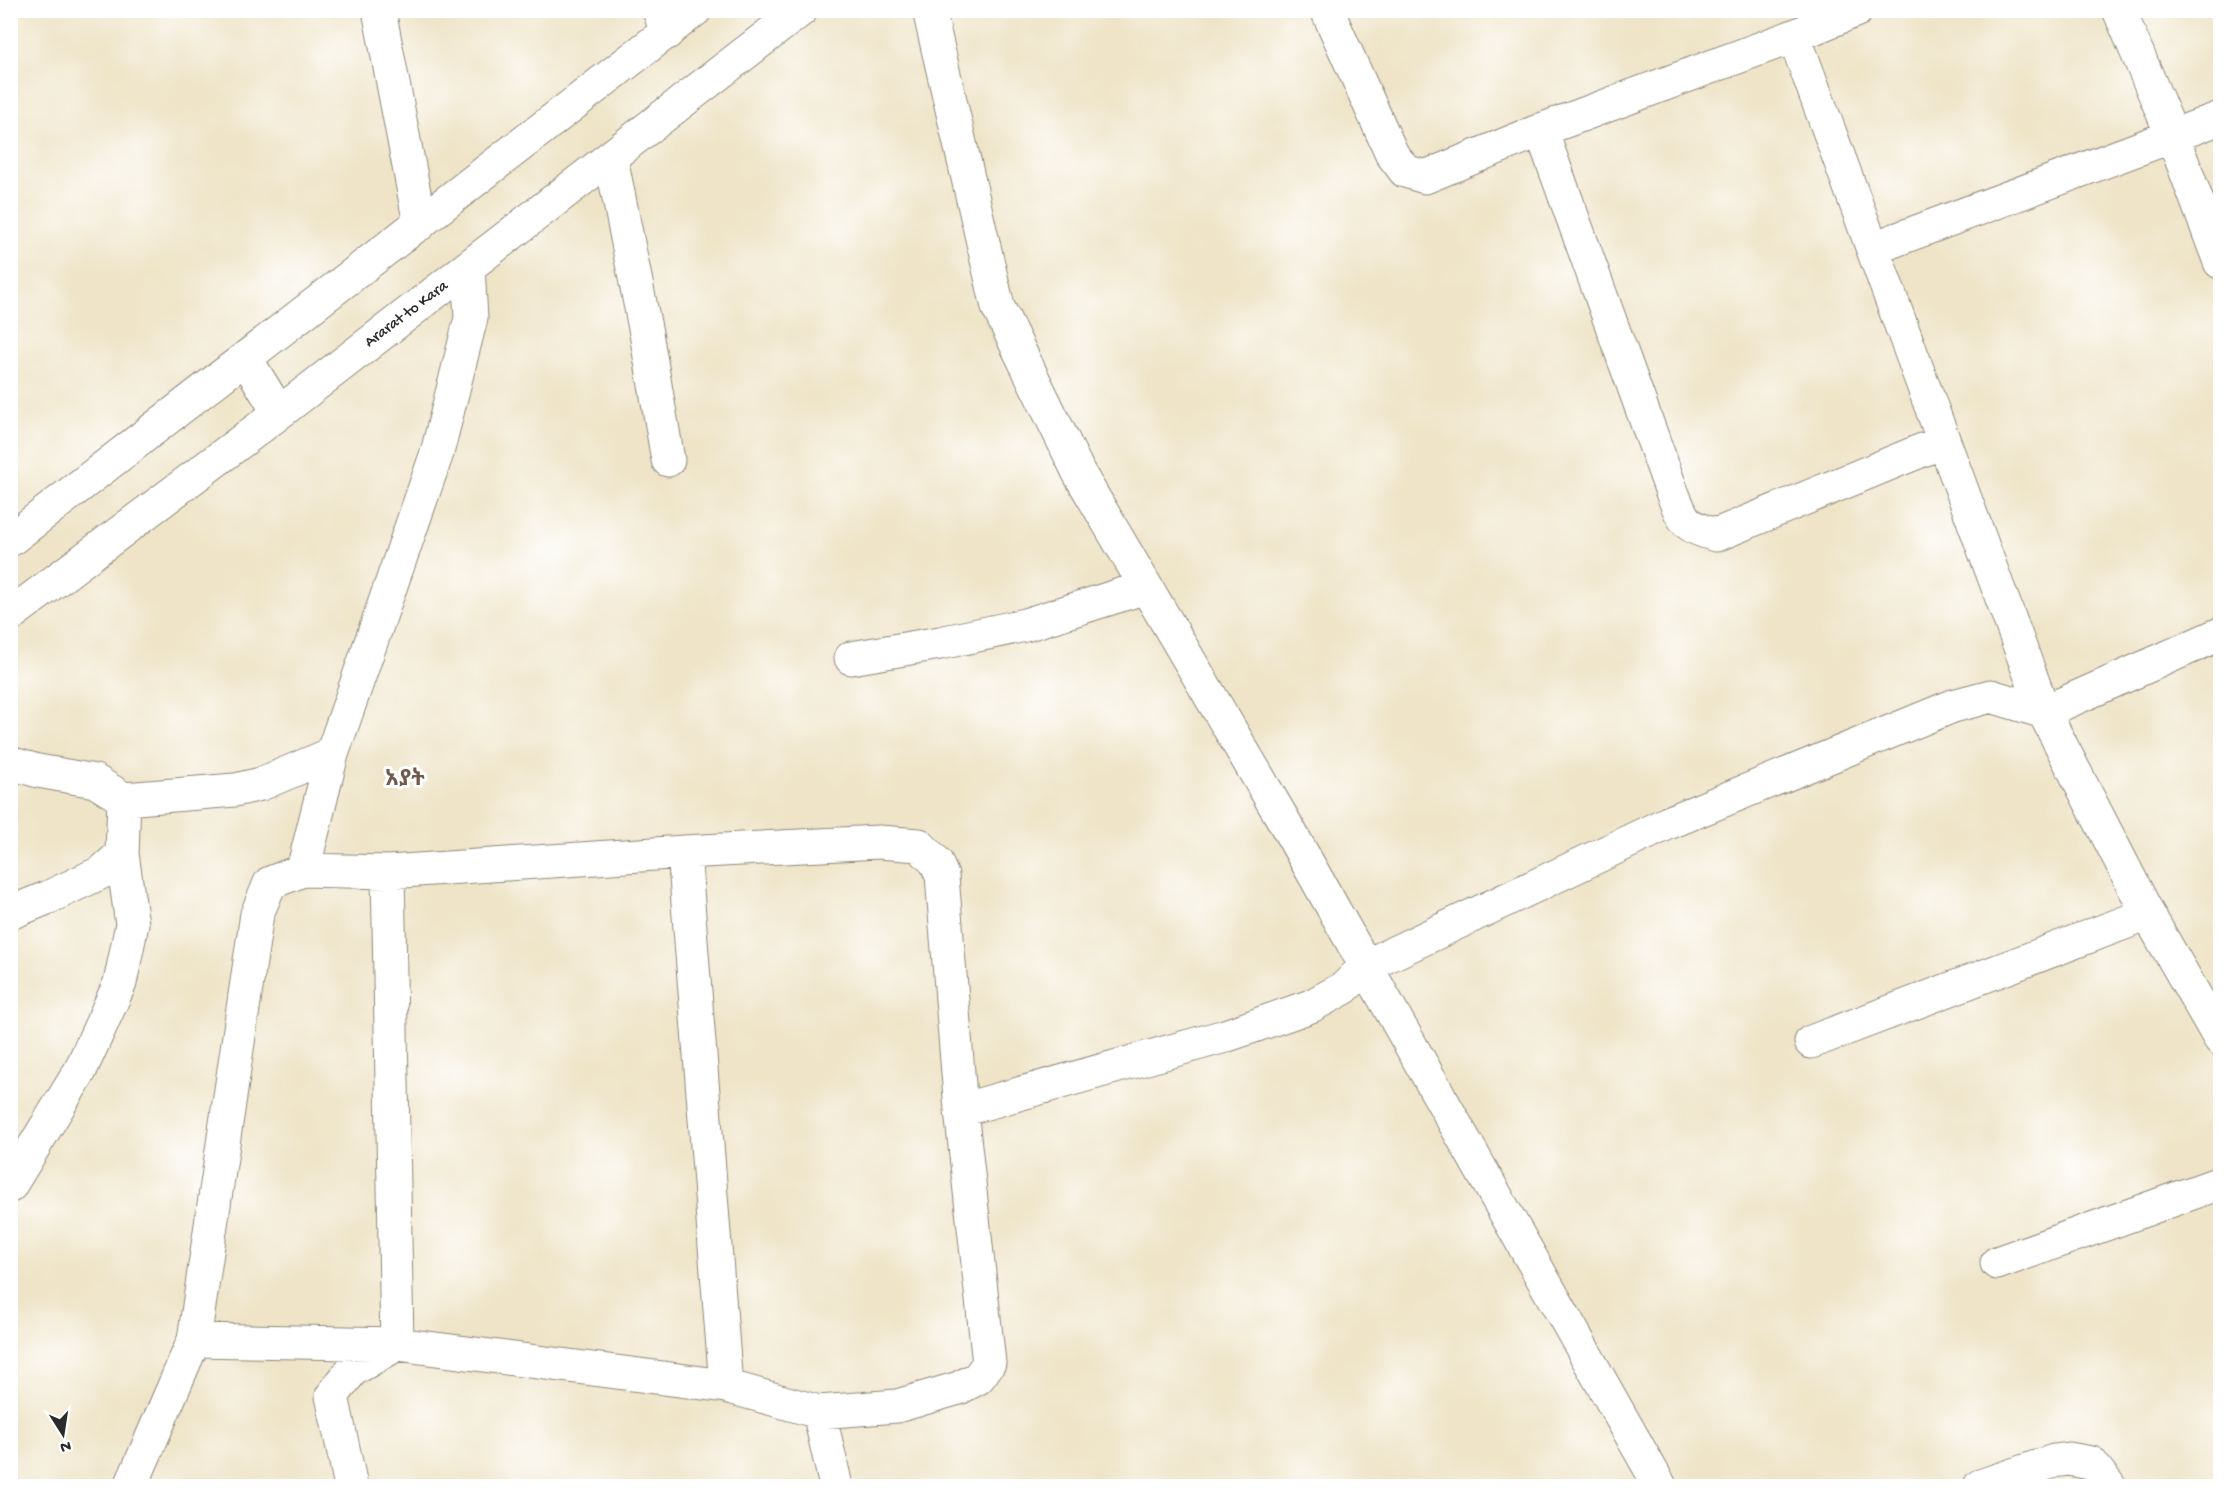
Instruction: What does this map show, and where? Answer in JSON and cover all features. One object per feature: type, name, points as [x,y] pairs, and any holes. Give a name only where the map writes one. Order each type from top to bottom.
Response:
[{"type":"street","points":[[379,10],[420,224]]},
{"type":"street","points":[[10,540],[420,224],[663,22],[695,10]]},
{"type":"street","name":"Ararat to Kara","points":[[10,615],[279,413],[801,10]]},
{"type":"street","points":[[929,10],[998,308],[1079,473],[1281,816],[1660,1486]]},
{"type":"street","points":[[1327,10],[1392,154],[1405,171],[1425,177],[1541,130],[1794,36],[1857,10]]},
{"type":"street","points":[[2119,10],[2173,136],[2220,262]]},
{"type":"street","points":[[1794,36],[1874,248],[1942,442],[2044,712],[2148,914],[2220,1039]]},
{"type":"street","points":[[1874,248],[2220,118]]},
{"type":"street","points":[[1541,130],[1672,492],[1681,514],[1693,529],[1716,535],[1942,442]]},
{"type":"street","points":[[611,158],[646,333],[668,460]]},
{"type":"street","points":[[303,870],[332,753],[437,453],[471,318],[468,268]]},
{"type":"street","points":[[246,359],[279,413]]},
{"type":"street","points":[[851,658],[940,643],[1025,625],[1146,587]]},
{"type":"street","points":[[961,1110],[1202,1043],[1311,1006],[1344,988],[1366,966],[1668,823],[1953,706],[1991,696],[2044,712],[2220,634]]},
{"type":"street","points":[[10,763],[38,771],[95,781],[124,799],[235,790],[261,784],[332,753]]},
{"type":"street","points":[[10,1186],[80,1071],[120,983],[132,924],[122,855],[124,799]]},
{"type":"street","points":[[131,1486],[194,1340],[257,914],[270,883],[303,870],[388,872],[684,852],[879,842],[919,845],[929,853],[942,876],[961,1110],[989,1363],[978,1378],[949,1391],[897,1406],[819,1412],[726,1386],[397,1344],[194,1340]]},
{"type":"street","points":[[684,852],[726,1386]]},
{"type":"street","points":[[10,913],[102,872],[122,855]]},
{"type":"street","points":[[388,872],[397,1344]]},
{"type":"street","points":[[1811,1042],[2148,914]]},
{"type":"street","points":[[1997,1263],[2220,1183]]},
{"type":"street","points":[[351,1486],[332,1396],[352,1370],[397,1344]]},
{"type":"street","points":[[819,1412],[836,1486]]},
{"type":"street","points":[[1980,1486],[2054,1461],[2069,1459],[2091,1463],[2109,1486]]},
{"type":"district","name":"አያት","points":[[405,781]]}]
